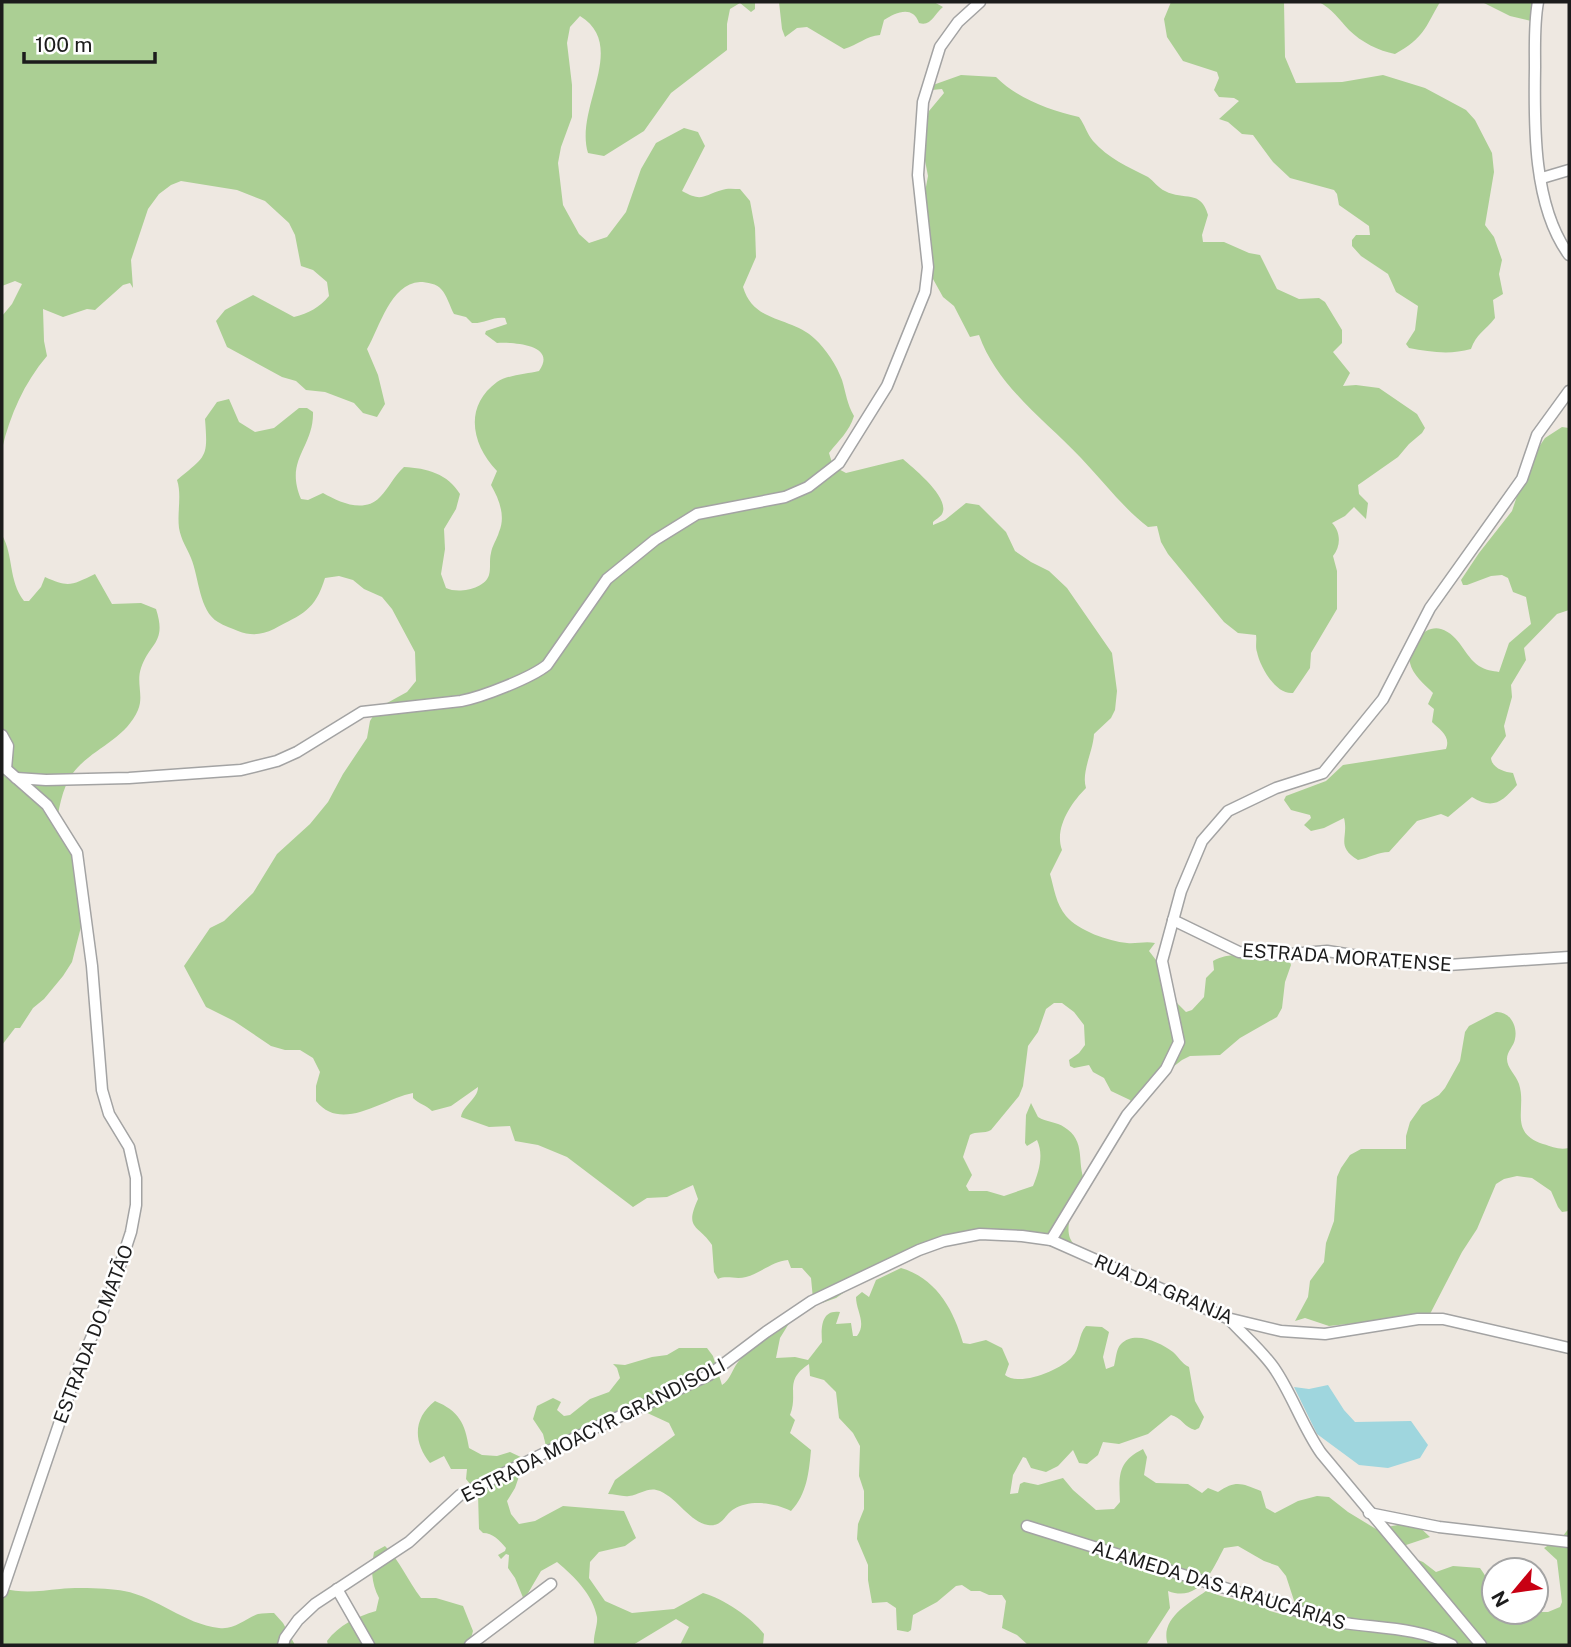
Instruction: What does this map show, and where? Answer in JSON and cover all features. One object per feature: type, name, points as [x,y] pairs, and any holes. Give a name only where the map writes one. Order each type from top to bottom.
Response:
[{"type":"street","points":[[16,778],[129,778],[241,770],[277,761],[297,752],[362,712],[461,701],[475,697],[533,674],[547,665],[607,579],[655,540],[687,519],[707,512],[785,497],[829,474],[839,463],[881,397],[925,292],[928,267],[918,175],[923,102],[940,47],[958,22],[980,2]]},
{"type":"street","points":[[1538,2],[1534,116],[1549,215],[1566,243],[1569,256]]},
{"type":"street","points":[[1542,178],[1569,170]]},
{"type":"street","points":[[1051,1240],[1127,1115],[1166,1069],[1179,1042],[1162,961],[1181,891],[1202,841],[1228,811],[1276,788],[1323,773],[1383,699],[1430,608],[1522,479],[1537,435],[1569,391]]},
{"type":"street","points":[[2,735],[8,746],[4,771]]},
{"type":"street","name":"ESTRADA DO MATÃO","points":[[2,1592],[77,1371],[113,1287],[131,1232],[136,1205],[136,1178],[128,1147],[108,1114],[102,1090],[92,966],[77,853],[47,805],[4,771]]},
{"type":"street","name":"ESTRADA MORATENSE","points":[[1173,920],[1238,952],[1278,955],[1327,951],[1409,964],[1448,965],[1569,957]]},
{"type":"street","name":"ESTRADA MOACYR GRANDISOLI","points":[[283,1645],[298,1620],[314,1604],[409,1542],[460,1495],[709,1375],[812,1301],[919,1250],[944,1241],[980,1234],[1051,1240]]},
{"type":"street","name":"RUA DA GRANJA","points":[[1051,1240],[1227,1318],[1281,1331],[1304,1335],[1325,1334],[1418,1319],[1443,1319],[1569,1348]]},
{"type":"street","points":[[1227,1318],[1274,1367],[1311,1438],[1369,1513],[1481,1645]]},
{"type":"street","points":[[1369,1513],[1439,1527],[1569,1542]]},
{"type":"street","name":"ALAMEDA DAS ARAUCÁRIAS","points":[[1027,1526],[1327,1619],[1357,1626],[1425,1634],[1452,1645]]},
{"type":"street","points":[[470,1645],[551,1584]]},
{"type":"street","points":[[337,1589],[369,1645]]},
{"type":"green space","points":[[2,2],[755,2],[755,9],[751,12],[740,3],[730,9],[727,50],[671,93],[644,131],[604,156],[588,153],[586,135],[600,61],[600,44],[594,29],[580,16],[570,27],[567,43],[572,85],[572,117],[558,163],[563,205],[579,234],[589,243],[607,237],[626,212],[641,169],[656,143],[684,128],[698,132],[705,146],[682,191],[698,197],[724,189],[740,189],[750,201],[755,228],[756,257],[743,287],[748,299],[764,314],[795,326],[815,339],[840,375],[854,416],[847,431],[829,453],[833,466],[846,473],[903,459],[930,484],[941,500],[942,514],[933,525],[945,520],[966,503],[979,505],[1006,532],[1015,551],[1049,571],[1067,588],[1112,653],[1117,691],[1115,710],[1111,718],[1094,734],[1085,775],[1086,788],[1065,816],[1060,833],[1062,850],[1050,874],[1056,896],[1066,916],[1086,931],[1103,938],[1127,943],[1155,943],[1149,951],[1166,973],[1177,1003],[1186,1012],[1192,1010],[1204,997],[1206,978],[1214,970],[1213,961],[1221,957],[1247,955],[1284,960],[1291,965],[1285,982],[1282,1008],[1277,1017],[1240,1038],[1220,1055],[1190,1056],[1182,1060],[1160,1077],[1135,1107],[1130,1100],[1111,1091],[1104,1078],[1093,1072],[1089,1065],[1074,1068],[1070,1066],[1069,1060],[1085,1045],[1084,1025],[1074,1012],[1062,1003],[1054,1003],[1046,1009],[1038,1032],[1028,1046],[1023,1086],[1019,1096],[991,1130],[970,1135],[963,1157],[972,1175],[966,1186],[969,1191],[987,1191],[1004,1196],[1033,1186],[1040,1157],[1037,1140],[1027,1146],[1025,1143],[1026,1115],[1031,1103],[1038,1117],[1061,1125],[1076,1139],[1085,1182],[1071,1214],[1070,1239],[1098,1261],[1041,1243],[966,1238],[893,1259],[836,1298],[822,1303],[813,1299],[811,1278],[802,1268],[791,1268],[788,1260],[746,1277],[718,1279],[714,1272],[712,1245],[694,1226],[692,1216],[698,1199],[693,1185],[667,1197],[647,1198],[633,1207],[567,1157],[538,1145],[515,1141],[510,1126],[489,1127],[461,1117],[476,1095],[478,1087],[451,1106],[432,1111],[413,1098],[413,1093],[350,1114],[326,1110],[316,1101],[320,1072],[313,1058],[300,1050],[271,1046],[234,1021],[206,1007],[184,966],[210,928],[224,921],[253,893],[277,854],[310,824],[328,802],[367,738],[370,721],[378,708],[407,692],[416,681],[415,652],[392,609],[382,597],[364,589],[353,580],[339,576],[325,578],[312,605],[265,633],[243,633],[212,617],[203,602],[194,566],[180,532],[177,480],[203,455],[206,441],[205,419],[217,402],[229,399],[239,422],[255,432],[274,428],[299,408],[307,408],[313,412],[309,435],[296,474],[301,499],[308,500],[323,493],[344,503],[367,505],[380,497],[404,467],[429,471],[443,477],[460,494],[456,509],[444,529],[445,549],[441,574],[446,588],[471,589],[482,584],[489,575],[490,558],[502,520],[499,502],[491,485],[497,471],[481,449],[477,437],[475,425],[479,402],[497,382],[539,371],[543,355],[531,346],[497,343],[485,334],[486,331],[507,324],[505,318],[472,323],[466,317],[454,314],[439,287],[420,282],[401,290],[393,298],[367,349],[378,375],[385,404],[377,417],[363,413],[354,403],[325,392],[306,390],[296,381],[282,377],[227,347],[216,321],[225,310],[253,295],[294,317],[304,314],[329,296],[327,282],[313,270],[301,266],[295,235],[289,223],[265,201],[237,190],[181,181],[159,194],[148,209],[131,260],[133,288],[130,283],[123,285],[95,310],[87,309],[63,317],[43,309],[47,356],[31,377],[19,400],[2,449],[2,316],[12,304],[22,284],[15,281],[2,286]]},
{"type":"green space","points":[[779,2],[934,2],[943,7],[929,22],[923,24],[908,12],[894,15],[884,20],[880,35],[844,49],[807,27],[797,28],[785,37]]},
{"type":"green space","points":[[1171,2],[1284,2],[1285,57],[1296,83],[1342,82],[1383,75],[1425,88],[1466,110],[1475,120],[1492,153],[1494,172],[1485,225],[1494,237],[1502,260],[1499,274],[1503,294],[1493,300],[1495,318],[1478,336],[1471,349],[1432,352],[1409,348],[1406,344],[1415,330],[1418,306],[1396,292],[1388,274],[1361,256],[1352,246],[1356,235],[1370,235],[1369,226],[1339,205],[1334,190],[1290,178],[1273,162],[1253,135],[1242,134],[1228,122],[1219,119],[1239,101],[1219,97],[1214,90],[1219,78],[1217,72],[1183,61],[1167,37],[1164,19]]},
{"type":"green space","points":[[1319,2],[1440,2],[1418,37],[1395,54],[1359,38]]},
{"type":"green space","points":[[1482,2],[1539,2],[1531,21],[1510,16]]},
{"type":"green space","points":[[961,75],[996,77],[1014,92],[1034,103],[1079,117],[1093,141],[1112,157],[1148,177],[1165,191],[1201,202],[1208,215],[1202,235],[1203,242],[1224,242],[1260,255],[1277,289],[1299,299],[1319,298],[1325,302],[1342,330],[1342,343],[1333,352],[1350,373],[1343,386],[1379,388],[1417,414],[1425,428],[1398,457],[1358,485],[1359,494],[1368,503],[1366,519],[1354,507],[1332,523],[1339,539],[1333,556],[1337,571],[1337,609],[1311,653],[1310,668],[1293,693],[1281,690],[1265,672],[1256,650],[1256,635],[1238,633],[1224,622],[1168,554],[1161,542],[1157,526],[1148,527],[1130,511],[1010,386],[997,370],[979,335],[970,337],[954,306],[943,297],[928,270],[925,192],[928,176],[920,135],[929,111],[944,93],[942,89],[932,90],[933,85]]},
{"type":"green space","points":[[1562,427],[1569,428],[1569,610],[1557,614],[1524,648],[1526,660],[1511,685],[1512,697],[1504,726],[1506,736],[1491,758],[1496,767],[1513,773],[1517,785],[1497,802],[1486,803],[1472,797],[1448,817],[1441,814],[1417,821],[1389,852],[1358,860],[1345,846],[1344,818],[1311,831],[1304,825],[1311,818],[1310,815],[1291,810],[1284,800],[1286,796],[1326,781],[1343,765],[1446,749],[1446,737],[1432,722],[1434,709],[1428,704],[1433,693],[1413,671],[1409,657],[1411,650],[1423,633],[1435,628],[1441,629],[1453,636],[1479,666],[1499,672],[1509,643],[1531,624],[1526,597],[1513,592],[1508,578],[1502,575],[1467,585],[1463,585],[1461,580],[1512,511],[1534,454],[1545,438]]},
{"type":"green space","points":[[2,535],[16,585],[24,601],[29,601],[41,587],[45,577],[70,584],[95,574],[112,604],[141,603],[156,609],[160,629],[141,668],[138,710],[125,729],[73,773],[61,800],[55,830],[63,834],[77,853],[83,919],[72,962],[44,999],[33,1008],[20,1028],[15,1028],[2,1045]]},
{"type":"green space","points":[[1496,1012],[1509,1016],[1515,1029],[1514,1042],[1507,1059],[1519,1084],[1522,1126],[1532,1139],[1559,1148],[1569,1148],[1569,1211],[1562,1212],[1551,1191],[1532,1178],[1517,1176],[1504,1179],[1496,1184],[1477,1229],[1430,1314],[1424,1320],[1385,1320],[1329,1326],[1305,1318],[1295,1321],[1308,1297],[1310,1281],[1324,1262],[1326,1243],[1334,1221],[1337,1177],[1341,1168],[1350,1155],[1361,1149],[1406,1149],[1410,1122],[1422,1105],[1445,1088],[1460,1061],[1465,1032],[1469,1026]]},
{"type":"green space","points":[[901,1268],[924,1279],[934,1287],[949,1307],[963,1343],[986,1340],[1002,1348],[1009,1364],[1005,1375],[1011,1378],[1040,1375],[1067,1362],[1075,1354],[1086,1326],[1102,1327],[1109,1332],[1103,1357],[1106,1369],[1114,1366],[1121,1344],[1133,1338],[1154,1341],[1168,1348],[1189,1367],[1195,1401],[1204,1417],[1199,1428],[1192,1429],[1171,1415],[1148,1434],[1119,1444],[1103,1442],[1098,1455],[1087,1464],[1079,1463],[1073,1450],[1058,1466],[1046,1472],[1031,1468],[1023,1457],[1013,1475],[1010,1494],[1018,1493],[1020,1484],[1024,1482],[1038,1485],[1063,1478],[1096,1510],[1114,1509],[1120,1502],[1121,1471],[1128,1459],[1143,1449],[1147,1457],[1144,1475],[1156,1483],[1188,1484],[1202,1493],[1208,1488],[1218,1492],[1234,1484],[1243,1485],[1261,1491],[1266,1508],[1275,1513],[1298,1501],[1317,1496],[1329,1497],[1376,1529],[1414,1522],[1430,1537],[1403,1546],[1406,1555],[1423,1562],[1436,1572],[1453,1566],[1480,1568],[1480,1626],[1550,1626],[1550,1611],[1560,1607],[1562,1602],[1557,1560],[1544,1548],[1563,1536],[1569,1528],[1569,1645],[1168,1645],[1166,1636],[1171,1620],[1206,1591],[1257,1603],[1284,1615],[1299,1616],[1286,1576],[1278,1566],[1238,1546],[1224,1548],[1209,1575],[1196,1589],[1179,1594],[1168,1591],[1170,1608],[1146,1645],[1028,1645],[1017,1635],[1002,1628],[1006,1601],[1002,1595],[971,1591],[962,1585],[956,1586],[937,1602],[913,1615],[911,1630],[897,1630],[896,1608],[887,1602],[872,1603],[868,1565],[857,1539],[858,1524],[864,1509],[864,1491],[859,1476],[860,1446],[853,1433],[839,1418],[836,1392],[824,1380],[810,1376],[809,1364],[796,1376],[793,1388],[790,1415],[795,1420],[790,1433],[811,1450],[804,1490],[791,1511],[771,1504],[748,1504],[734,1509],[717,1524],[708,1525],[695,1520],[666,1495],[656,1490],[629,1496],[608,1494],[615,1480],[675,1435],[669,1423],[643,1411],[606,1429],[591,1430],[561,1444],[546,1446],[543,1434],[533,1419],[537,1406],[553,1398],[561,1402],[557,1410],[564,1416],[570,1415],[590,1399],[609,1392],[620,1378],[613,1364],[625,1365],[667,1355],[679,1348],[707,1348],[713,1356],[722,1385],[748,1351],[785,1324],[788,1325],[780,1338],[776,1358],[795,1357],[808,1360],[822,1342],[822,1326],[829,1313],[840,1312],[836,1324],[851,1323],[853,1336],[857,1336],[861,1322],[856,1297],[862,1292],[869,1297],[876,1280]]},
{"type":"green space","points":[[435,1401],[450,1409],[460,1419],[469,1448],[482,1455],[497,1456],[510,1452],[525,1459],[515,1488],[507,1501],[511,1514],[519,1524],[535,1521],[563,1506],[624,1511],[636,1538],[625,1546],[599,1552],[590,1562],[589,1578],[605,1601],[632,1613],[674,1609],[703,1593],[728,1604],[752,1621],[764,1634],[763,1645],[680,1645],[689,1627],[676,1619],[633,1645],[594,1645],[597,1623],[595,1609],[576,1580],[557,1562],[541,1571],[524,1600],[508,1568],[509,1555],[506,1554],[501,1559],[498,1555],[506,1548],[496,1538],[479,1529],[478,1494],[466,1479],[467,1469],[451,1469],[444,1456],[430,1463],[424,1455],[418,1439],[419,1423]]},
{"type":"green space","points":[[385,1546],[421,1598],[436,1598],[463,1606],[473,1631],[469,1645],[328,1645],[327,1641],[343,1626],[376,1611],[379,1598],[373,1581],[373,1558],[374,1552]]},
{"type":"green space","points":[[2,1588],[24,1591],[83,1588],[124,1591],[206,1626],[219,1628],[235,1626],[258,1614],[274,1613],[295,1645],[2,1645]]},
{"type":"water","points":[[1328,1385],[1355,1422],[1411,1421],[1428,1445],[1420,1458],[1388,1468],[1359,1465],[1317,1434],[1294,1387],[1309,1389]]}]
